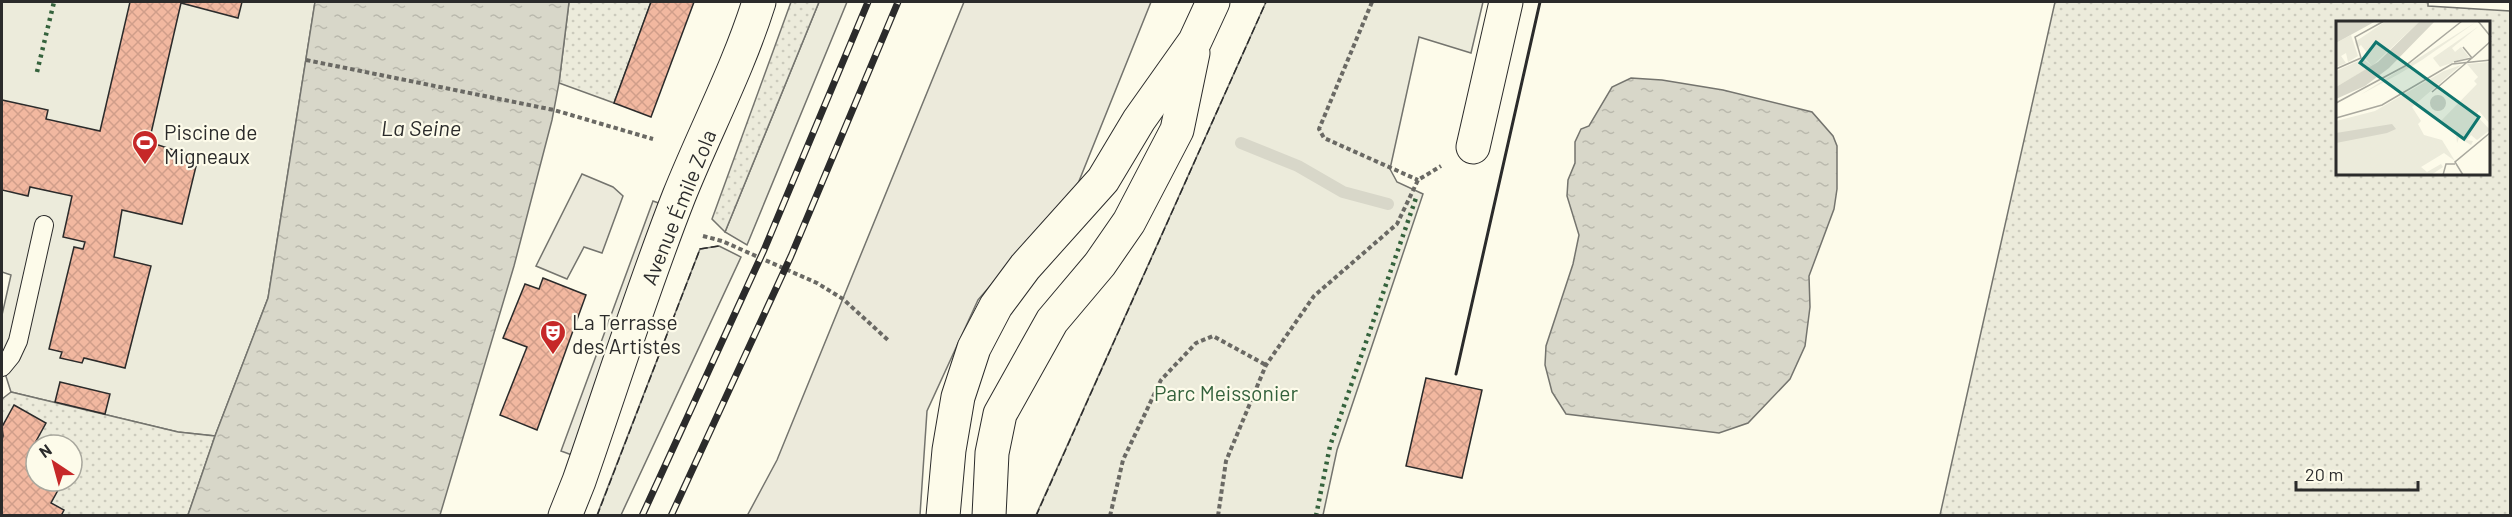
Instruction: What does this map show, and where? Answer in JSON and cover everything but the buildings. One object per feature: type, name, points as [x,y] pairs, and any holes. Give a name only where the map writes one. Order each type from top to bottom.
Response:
[{"type":"main road","name":"Avenue Émile Zola","points":[[565,516],[668,225],[747,42],[759,2]]},
{"type":"main road","points":[[943,516],[949,450],[958,398],[974,348],[996,306],[1025,267],[1103,180],[1139,120],[1195,41],[1213,2]]},
{"type":"main road","points":[[1473,147],[1506,2]]},
{"type":"main road","points":[[989,516],[992,453],[1000,414],[1052,321],[1100,264],[1129,222],[1155,173],[1177,130],[1195,41]]},
{"type":"lane","points":[[2,367],[11,356],[18,341],[44,225]]},
{"type":"path","points":[[1372,2],[1319,129],[1324,138],[1418,180]]},
{"type":"path","points":[[306,60],[554,110],[653,139]]},
{"type":"path","points":[[1218,516],[1226,461],[1266,365],[1314,296],[1397,224],[1418,180],[1473,147]]},
{"type":"path","points":[[668,225],[722,241],[817,283],[843,299],[888,340]]},
{"type":"path","points":[[1110,516],[1123,460],[1161,380],[1196,343],[1213,336],[1266,365]]},
{"type":"green space","name":"Piscine de Migneaux","points":[[2,2],[315,2],[268,298],[215,436],[178,432],[11,392],[2,364],[2,315],[11,275],[2,272]]},
{"type":"green space","points":[[569,2],[651,2],[614,103],[559,83]]},
{"type":"green space","points":[[791,2],[819,2],[725,232],[712,219]]},
{"type":"green space","points":[[819,2],[847,2],[747,245],[725,232]]},
{"type":"green space","name":"Parc Meissonier","points":[[1266,2],[1483,2],[1471,53],[1419,37],[1390,169],[1397,182],[1423,194],[1337,450],[1323,515],[1036,515]]},
{"type":"green space","points":[[2055,2],[2428,2],[2428,6],[2510,11],[2510,515],[1940,515]]},
{"type":"green space","points":[[719,246],[741,257],[621,515],[597,515],[700,249]]},
{"type":"green space","points":[[11,392],[178,432],[215,436],[188,515],[2,515],[2,399]]},
{"type":"shaded area","points":[[964,2],[1151,2],[1077,186],[978,300],[927,411],[920,515],[747,516],[777,460]]},
{"type":"shaded area","points":[[582,174],[613,187],[623,196],[602,253],[584,247],[567,279],[536,266]]},
{"type":"shaded area","points":[[653,201],[664,205],[572,455],[561,451]]},
{"type":"water","name":"La Seine","points":[[315,2],[569,2],[552,120],[514,266],[440,515],[188,515],[215,436],[268,298]]},
{"type":"water","points":[[1631,78],[1662,80],[1723,90],[1812,112],[1833,136],[1837,146],[1837,189],[1834,209],[1809,276],[1810,307],[1805,346],[1790,379],[1748,423],[1719,433],[1566,414],[1552,392],[1545,365],[1546,346],[1573,264],[1579,235],[1567,196],[1568,180],[1575,163],[1575,142],[1581,129],[1589,126],[1612,87]]},
{"type":"waterway","points":[[1241,143],[1298,166],[1343,192],[1388,204]]},
{"type":"railway","points":[[642,516],[764,250],[868,2]]},
{"type":"railway","points":[[671,516],[791,256],[898,2]]},
{"type":"hedge","points":[[37,72],[54,2]]},
{"type":"hedge","points":[[1316,516],[1330,446],[1416,198]]},
{"type":"fence","points":[[1036,516],[1266,2]]},
{"type":"fence","points":[[597,516],[700,249],[719,246]]},
{"type":"wall","points":[[1456,374],[1540,2]]},
{"type":"place","name":"Piscine de Migneaux","points":[[145,166]]},
{"type":"place","name":"La Terrasse des Artistes","points":[[553,356]]}]
